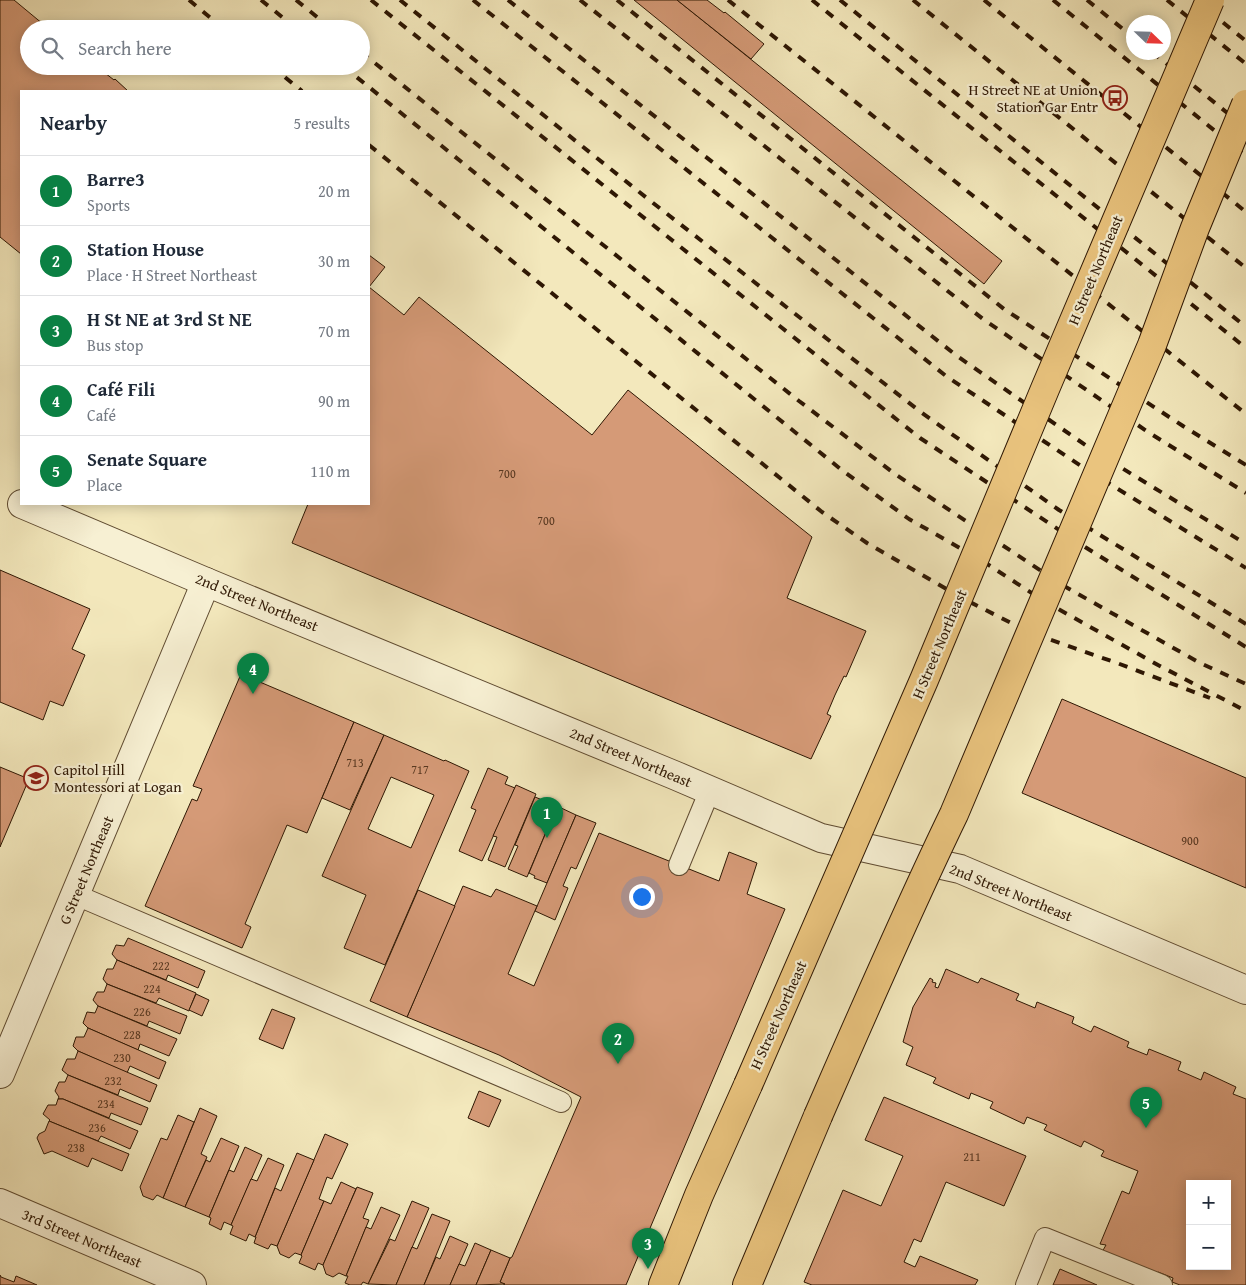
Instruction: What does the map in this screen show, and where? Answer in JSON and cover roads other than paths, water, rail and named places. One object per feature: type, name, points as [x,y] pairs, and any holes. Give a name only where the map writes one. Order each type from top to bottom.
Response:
[{"type":"main road","name":"H Street Northeast","points":[[662,1285],[699,1195],[924,680],[1037,406],[1210,0]]},
{"type":"main road","points":[[747,1285],[881,970],[922,878],[954,814],[1144,364],[1195,228],[1246,104]]},
{"type":"street","name":"2nd Street Northeast","points":[[0,494],[20,503]]},
{"type":"street","name":"2nd Street Northeast","points":[[24,505],[821,838],[960,869],[1246,990]]},
{"type":"street","name":"G Street Northeast","points":[[0,1074],[206,582]]},
{"type":"street","name":"3rd Street Northeast","points":[[0,1203],[192,1285]]},
{"type":"lane","points":[[679,865],[710,790]]},
{"type":"lane","points":[[76,895],[561,1102]]},
{"type":"lane","points":[[1026,1285],[1045,1238],[1162,1285]]},
{"type":"railway","points":[[189,0],[213,20]]},
{"type":"railway","points":[[261,0],[286,20]]},
{"type":"railway","points":[[296,0],[321,20]]},
{"type":"railway","points":[[371,0],[920,438],[1085,547],[1246,647]]},
{"type":"railway","points":[[400,0],[648,199],[922,413],[1059,510],[1246,624]]},
{"type":"railway","points":[[473,0],[946,376],[1084,468],[1246,568]]},
{"type":"railway","points":[[508,0],[957,356],[1094,451],[1246,544]]},
{"type":"railway","points":[[580,0],[983,319],[1148,432],[1246,493]]},
{"type":"railway","points":[[617,0],[1004,309],[1246,465]]},
{"type":"railway","points":[[728,0],[1246,414]]},
{"type":"railway","points":[[812,0],[1246,348]]},
{"type":"railway","points":[[840,0],[1246,327]]},
{"type":"railway","points":[[913,0],[1246,268]]},
{"type":"railway","points":[[984,0],[1246,212]]},
{"type":"railway","points":[[1053,0],[1246,156]]},
{"type":"railway","points":[[1087,0],[1126,32]]},
{"type":"railway","points":[[1167,0],[1246,64]]},
{"type":"railway","points":[[1195,0],[1246,41]]},
{"type":"railway","points":[[370,59],[799,401],[895,474],[1064,586],[1200,663],[1246,684]]},
{"type":"railway","points":[[1162,60],[1246,128]]},
{"type":"railway","points":[[282,75],[301,90]]},
{"type":"railway","points":[[354,75],[843,471],[909,519],[981,560],[1044,601],[1158,665],[1246,711]]},
{"type":"railway","points":[[370,146],[822,512],[867,543],[962,598],[1031,633],[1210,698]]},
{"type":"place","name":"H Street NE at Union Station Gar Entr","points":[[1115,98]]},
{"type":"place","name":"Café Fili","points":[[253,694]]},
{"type":"place","name":"Capitol Hill Montessori at Logan","points":[[36,778]]},
{"type":"place","name":"Barre3","points":[[547,838]]},
{"type":"place","name":"Station House","points":[[618,1064]]},
{"type":"place","name":"Senate Square","points":[[1146,1128]]},
{"type":"place","name":"H St NE at 3rd St NE","points":[[648,1269]]}]
